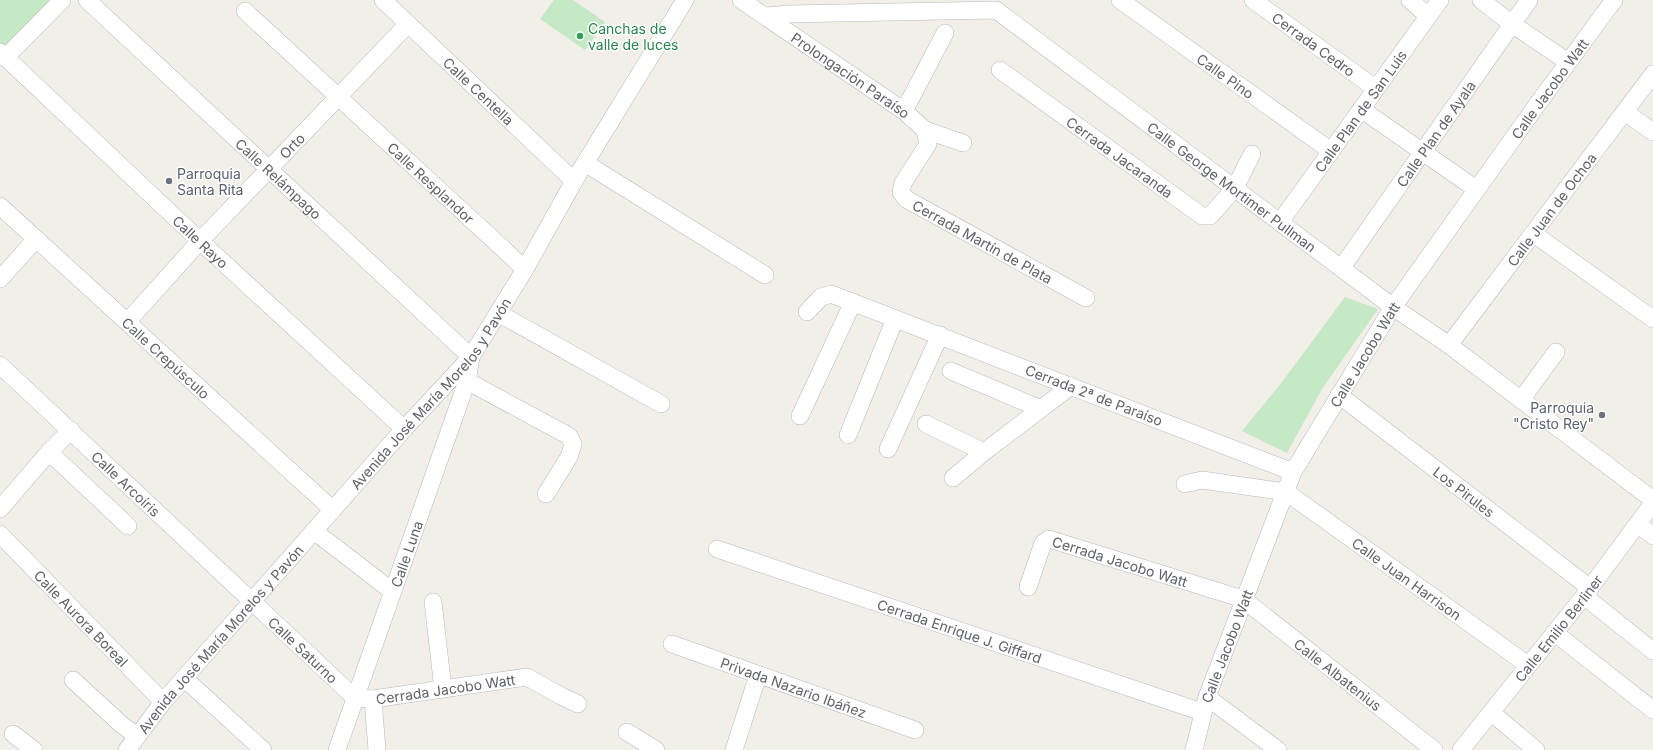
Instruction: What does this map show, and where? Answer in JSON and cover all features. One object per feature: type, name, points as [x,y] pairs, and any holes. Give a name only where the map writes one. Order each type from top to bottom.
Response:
[{"type":"street","points":[[3,55],[62,0]]},
{"type":"street","name":"Calle Relámpago","points":[[87,0],[471,357]]},
{"type":"street","name":"Calle Centella","points":[[383,0],[574,181]]},
{"type":"street","name":"Avenida José María Morelos y Pavón","points":[[127,750],[163,702],[253,602],[404,429],[471,357],[525,269],[574,181],[685,0]]},
{"type":"street","name":"Prolongación Paraíso","points":[[741,0],[767,16],[904,111],[925,130],[963,143]]},
{"type":"street","name":"Calle Pino","points":[[1120,0],[1331,152]]},
{"type":"street","name":"Cerrada Cedro","points":[[1253,0],[1375,88]]},
{"type":"street","points":[[1410,0],[1428,16]]},
{"type":"street","name":"Calle Plan de San Luis","points":[[1280,222],[1375,88],[1440,0]]},
{"type":"street","points":[[1481,0],[1512,24],[1568,62]]},
{"type":"street","name":"Calle Plan de Ayala","points":[[1342,267],[1529,0]]},
{"type":"street","name":"Calle Jacobo Watt","points":[[1194,750],[1205,704],[1243,599],[1293,472],[1393,307],[1476,189],[1614,0]]},
{"type":"street","name":"Calle George Mortimer Pullman","points":[[767,16],[999,5],[1235,188],[1342,267],[1393,307],[1449,345],[1653,500]]},
{"type":"street","name":"Calle Resplandor","points":[[245,11],[525,269]]},
{"type":"street","name":"Orto","points":[[128,321],[200,241],[408,24]]},
{"type":"street","points":[[904,111],[945,33]]},
{"type":"street","name":"Calle Rayo","points":[[3,55],[200,241],[404,429]]},
{"type":"street","name":"Cerrada Jacaranda","points":[[1000,70],[1202,216],[1210,216],[1235,188],[1252,154]]},
{"type":"street","name":"Calle Juan de Ochoa","points":[[1449,345],[1653,74]]},
{"type":"street","points":[[1361,109],[1476,189]]},
{"type":"street","points":[[1625,112],[1653,132]]},
{"type":"street","name":"Cerrada Martín de Plata","points":[[925,130],[928,144],[903,183],[901,192],[906,199],[1086,298]]},
{"type":"street","points":[[585,163],[765,275]]},
{"type":"street","name":"Calle Crepúsculo","points":[[0,206],[128,321],[332,510]]},
{"type":"street","points":[[1534,234],[1653,318]]},
{"type":"street","points":[[0,279],[36,239]]},
{"type":"street","name":"Cerrada 2ª de Paraíso","points":[[807,312],[821,296],[831,294],[1293,472]]},
{"type":"street","points":[[800,416],[853,302]]},
{"type":"street","points":[[498,313],[661,404]]},
{"type":"street","points":[[848,435],[895,319]]},
{"type":"street","points":[[888,449],[940,335]]},
{"type":"street","points":[[1521,400],[1556,352]]},
{"type":"street","name":"Calle Luna","points":[[337,750],[467,382],[471,357]]},
{"type":"street","name":"Calle Arcoíris","points":[[0,365],[72,430],[253,602]]},
{"type":"street","points":[[951,371],[1041,409]]},
{"type":"street","points":[[467,382],[569,436],[573,444],[569,457],[546,494]]},
{"type":"street","points":[[953,478],[984,452],[1072,386]]},
{"type":"street","name":"Los Pirules","points":[[1339,395],[1587,592],[1653,651]]},
{"type":"street","points":[[926,424],[984,452]]},
{"type":"street","points":[[0,509],[49,452],[72,430]]},
{"type":"street","points":[[49,452],[128,526]]},
{"type":"street","points":[[1185,484],[1202,480],[1286,492]]},
{"type":"street","name":"Calle Juan Harrison","points":[[1286,492],[1528,665]]},
{"type":"street","name":"Calle Emilio Berliner","points":[[1461,750],[1587,592],[1653,503]]},
{"type":"street","points":[[1638,524],[1653,536]]},
{"type":"street","points":[[314,531],[392,591]]},
{"type":"street","name":"Calle Aurora Boreal","points":[[0,534],[163,702]]},
{"type":"street","name":"Cerrada Jacobo Watt","points":[[1028,587],[1043,542],[1049,539],[1243,599]]},
{"type":"street","name":"Cerrada Enrique J. Giffard","points":[[718,550],[1205,704],[1278,750]]},
{"type":"street","name":"Calle Albatenius","points":[[1243,599],[1434,750]]},
{"type":"street","name":"Calle Saturno","points":[[253,602],[355,698]]},
{"type":"street","points":[[433,602],[443,689]]},
{"type":"street","points":[[1555,633],[1653,710]]},
{"type":"street","name":"Privada Nazario Ibáñez","points":[[672,644],[916,730]]},
{"type":"street","points":[[734,750],[758,674]]},
{"type":"street","name":"Cerrada Jacobo Watt","points":[[355,698],[373,699],[528,677],[578,704]]},
{"type":"street","points":[[185,679],[263,750]]},
{"type":"street","points":[[73,680],[122,725],[137,736]]},
{"type":"street","points":[[373,699],[377,750]]},
{"type":"street","points":[[1492,713],[1536,750]]},
{"type":"street","points":[[627,732],[656,750]]},
{"type":"street","points":[[13,734],[34,750]]},
{"type":"green space","points":[[0,0],[56,0],[5,51],[0,46]]},
{"type":"green space","name":"Canchas de valle de luces","points":[[554,0],[573,0],[605,22],[585,50],[540,19]]},
{"type":"green space","points":[[1345,297],[1378,309],[1322,389],[1287,453],[1242,431],[1282,382]]},
{"type":"place","name":"Canchas de valle de luces","points":[[580,36]]},
{"type":"place","name":"Parroquia Santa Rita","points":[[169,181]]},
{"type":"place","name":"Parroquia \"Cristo Rey\"","points":[[1602,415]]}]
